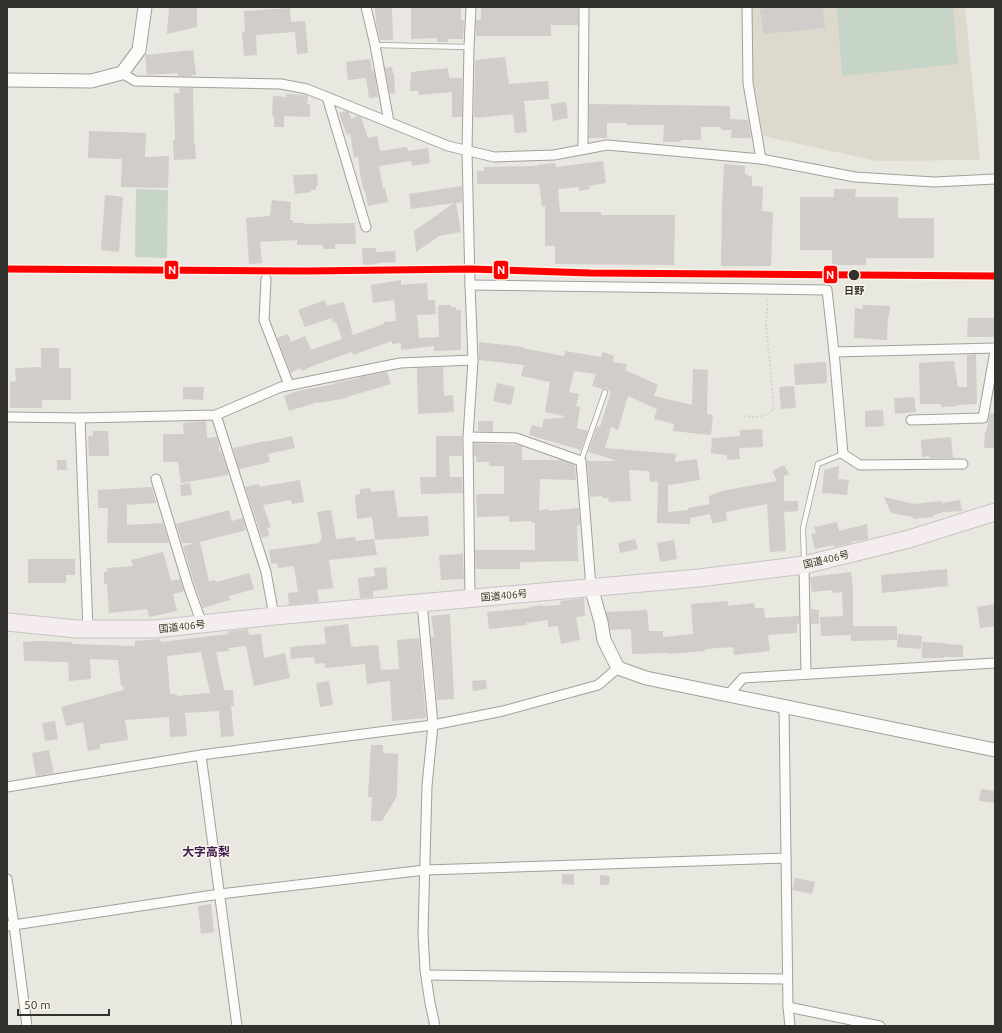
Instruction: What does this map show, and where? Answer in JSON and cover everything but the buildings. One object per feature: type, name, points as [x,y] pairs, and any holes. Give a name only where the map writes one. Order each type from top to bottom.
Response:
[{"type":"highway","name":"国道406号","points":[[7,622],[88,630],[155,629],[422,602],[699,578],[804,565],[910,539],[995,512]]},
{"type":"street","points":[[122,74],[139,50],[145,7]]},
{"type":"street","points":[[366,7],[375,45],[389,122]]},
{"type":"street","points":[[470,598],[468,437],[473,360],[467,151],[471,7]]},
{"type":"street","points":[[583,149],[584,7]]},
{"type":"street","points":[[747,7],[748,83],[761,159]]},
{"type":"street","points":[[7,80],[91,81],[122,74],[135,81],[281,84],[307,89],[448,146],[494,157],[554,155],[607,145],[761,159],[855,177],[934,182],[995,179]]},
{"type":"street","points":[[327,97],[366,227]]},
{"type":"street","points":[[266,279],[264,320],[289,385]]},
{"type":"street","points":[[470,285],[827,290],[843,454],[860,464],[963,464]]},
{"type":"street","points":[[834,352],[995,348]]},
{"type":"street","points":[[911,420],[983,418],[995,351]]},
{"type":"street","points":[[7,418],[216,415],[289,385],[400,363],[473,360]]},
{"type":"street","points":[[216,415],[266,572],[274,616]]},
{"type":"street","points":[[80,418],[88,630]]},
{"type":"street","points":[[468,437],[516,438],[582,461],[591,587],[601,622],[604,640],[618,668],[646,678],[995,750]]},
{"type":"street","points":[[156,479],[188,585],[202,624]]},
{"type":"street","points":[[804,565],[806,674]]},
{"type":"street","points":[[422,602],[433,726],[427,786],[423,933],[426,975],[435,1026]]},
{"type":"street","points":[[728,695],[743,678],[995,663]]},
{"type":"street","points":[[7,787],[201,754],[433,726],[502,711],[598,685],[618,668]]},
{"type":"street","points":[[784,706],[788,1007],[790,1026]]},
{"type":"street","points":[[201,754],[237,1026]]},
{"type":"street","points":[[11,925],[220,894],[424,870],[786,858]]},
{"type":"street","points":[[7,879],[11,925],[27,1026]]},
{"type":"street","points":[[426,975],[788,979]]},
{"type":"street","points":[[788,1007],[880,1026]]},
{"type":"lane","points":[[375,45],[469,47]]},
{"type":"lane","points":[[582,461],[605,392]]},
{"type":"lane","points":[[804,565],[803,528],[818,464],[843,454]]},
{"type":"path","points":[[744,416],[759,417],[774,410],[766,322],[769,290]]},
{"type":"shaded area","points":[[748,7],[965,7],[980,160],[877,161],[763,136],[747,43]]},
{"type":"green space","points":[[837,7],[953,7],[958,64],[842,76]]},
{"type":"green space","points":[[136,189],[168,190],[167,258],[135,257]]},
{"type":"transit line","name":"N","points":[[7,269],[308,271],[470,269],[590,273],[995,276]]},
{"type":"place","name":"日野","points":[[854,275]]},
{"type":"district","name":"大字高梨","points":[[206,852]]}]
